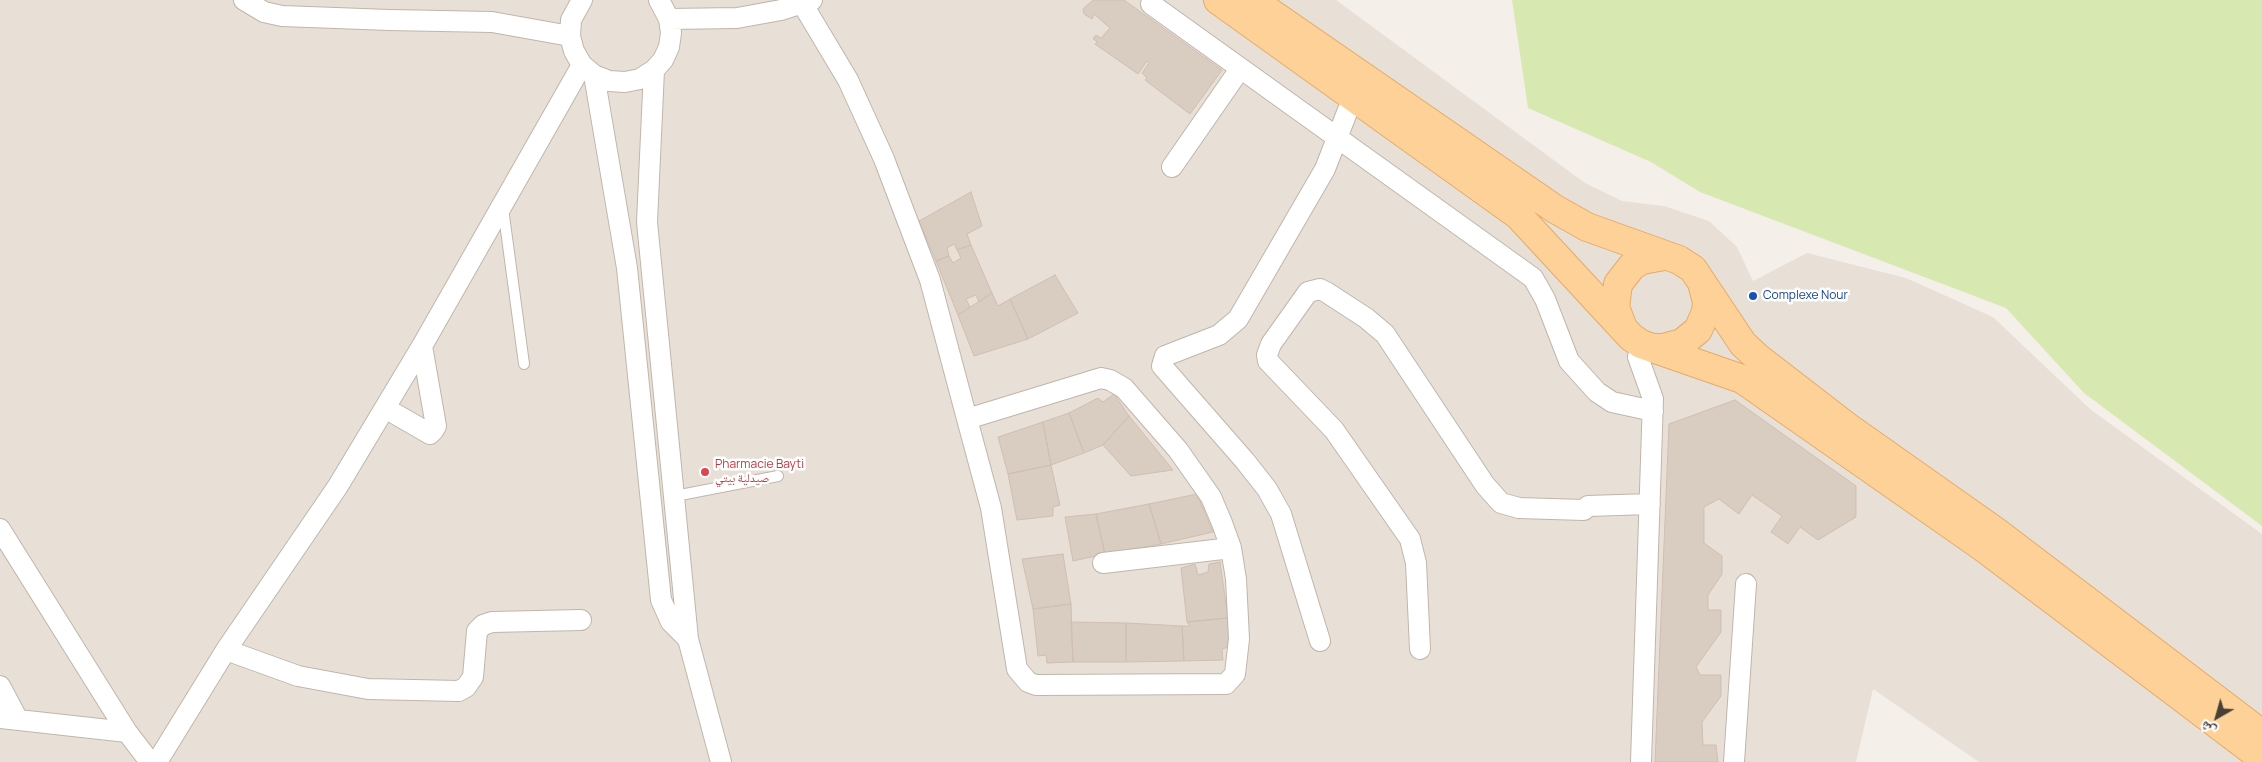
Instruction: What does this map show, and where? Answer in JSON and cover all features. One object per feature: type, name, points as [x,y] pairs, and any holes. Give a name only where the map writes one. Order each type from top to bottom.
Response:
[{"type":"main road","points":[[1218,0],[1518,215],[1639,340],[1742,379],[1984,548],[2262,758]]},
{"type":"main road","points":[[1252,0],[1555,210],[1587,227],[1679,260],[1693,269],[1743,344],[1757,357],[1849,428],[2003,537],[2262,734]]},
{"type":"main road","points":[[1664,256],[1642,260],[1632,266],[1618,284],[1615,307],[1639,340],[1663,348],[1677,345],[1690,338],[1703,321],[1707,302],[1702,282]]},
{"type":"street","points":[[244,0],[264,12],[282,16],[492,22],[570,36]]},
{"type":"street","points":[[582,0],[571,20],[570,36],[574,51],[588,70],[627,268],[661,600],[672,622],[688,639]]},
{"type":"street","points":[[588,70],[609,81],[625,82],[640,79],[654,70],[663,60],[669,47],[671,33],[669,18],[659,0]]},
{"type":"street","points":[[669,18],[737,18],[807,2],[848,80],[884,158],[930,280],[967,419],[992,508],[1017,669],[1028,682],[1036,685],[1217,686],[1230,682],[1235,674],[1238,638],[1236,579],[1231,548],[1211,497],[1196,472],[1162,431],[1117,383],[1110,380],[1093,379],[967,419]]},
{"type":"street","points":[[1151,4],[1337,140],[1533,278],[1545,299],[1569,361],[1597,392],[1612,402],[1653,410]]},
{"type":"street","points":[[1172,167],[1240,69]]},
{"type":"street","points":[[157,762],[226,650],[338,486],[422,346],[502,206],[588,70]]},
{"type":"street","points":[[654,70],[647,222],[688,639],[722,762]]},
{"type":"street","points":[[1320,641],[1281,514],[1267,490],[1245,461],[1162,366],[1165,356],[1219,335],[1238,319],[1325,169],[1353,97]]},
{"type":"street","points":[[1420,649],[1416,563],[1410,539],[1334,430],[1268,361],[1267,355],[1271,344],[1308,292],[1320,289],[1326,292],[1366,318],[1385,334],[1485,485],[1501,503],[1519,508],[1584,510],[1588,514],[1650,511]]},
{"type":"street","points":[[1639,340],[1638,357],[1653,399],[1641,762]]},
{"type":"street","points":[[385,408],[430,434],[436,426],[422,346]]},
{"type":"street","points":[[653,518],[677,518]]},
{"type":"street","points":[[0,529],[127,732],[150,762]]},
{"type":"street","points":[[1103,563],[1231,548]]},
{"type":"street","points":[[1734,762],[1746,584]]},
{"type":"street","points":[[226,650],[298,676],[368,689],[459,691],[466,687],[473,677],[477,631],[483,625],[492,622],[581,620]]},
{"type":"street","points":[[0,686],[9,719],[127,732]]},
{"type":"lane","points":[[502,206],[524,364]]},
{"type":"lane","points":[[675,496],[778,476]]},
{"type":"shaded area","points":[[0,0],[1336,0],[1585,183],[1622,201],[1664,206],[1709,221],[1737,247],[1753,281],[1807,253],[1906,278],[1993,317],[2090,409],[2262,534],[2262,762],[1979,762],[1873,689],[1856,762],[0,762]]},
{"type":"green space","points":[[1512,0],[2262,0],[2262,526],[2084,393],[2006,308],[1700,192],[1651,162],[1528,108]]},
{"type":"building","points":[[1093,0],[1124,0],[1222,70],[1190,114],[1145,80],[1147,78],[1142,73],[1149,63],[1147,61],[1138,74],[1095,44],[1098,42],[1093,39],[1096,35],[1101,38],[1110,28],[1094,14],[1092,19],[1084,14],[1083,9]]},
{"type":"building","points":[[971,192],[982,226],[967,234],[971,245],[957,250],[954,244],[947,248],[949,256],[936,261],[919,221]]},
{"type":"building","points":[[971,245],[992,293],[979,302],[976,295],[966,299],[970,307],[958,315],[936,261],[949,256],[953,263],[961,258],[957,250]]},
{"type":"building","points":[[1055,275],[1078,313],[1028,339],[1010,299]]},
{"type":"building","points":[[992,293],[998,306],[1010,299],[1028,339],[974,356],[958,315]]},
{"type":"building","points":[[1114,394],[1129,416],[1103,445],[1084,453],[1069,413],[1098,398],[1103,402]]},
{"type":"building","points":[[1735,400],[1856,486],[1856,517],[1818,540],[1800,527],[1788,544],[1771,532],[1782,516],[1752,495],[1739,514],[1719,499],[1704,507],[1704,543],[1722,556],[1722,574],[1708,595],[1708,610],[1721,610],[1721,632],[1696,667],[1700,675],[1721,675],[1721,696],[1702,722],[1703,745],[1716,745],[1718,762],[1655,762],[1669,424]]},
{"type":"building","points":[[1069,413],[1084,453],[1051,465],[1043,422]]},
{"type":"building","points":[[1129,416],[1173,470],[1131,476],[1103,445]]},
{"type":"building","points":[[1043,422],[1051,465],[1008,474],[998,437]]},
{"type":"building","points":[[1051,465],[1060,505],[1053,507],[1053,516],[1017,520],[1008,474]]},
{"type":"building","points":[[1197,494],[1213,532],[1161,544],[1149,504]]},
{"type":"building","points":[[1149,504],[1161,544],[1105,554],[1096,514]]},
{"type":"building","points":[[1096,514],[1105,554],[1073,561],[1065,517]]},
{"type":"building","points":[[1063,554],[1071,604],[1033,609],[1022,559]]},
{"type":"building","points":[[1220,562],[1228,618],[1187,622],[1181,568],[1195,564],[1198,575],[1208,572],[1209,564]]},
{"type":"building","points":[[1071,604],[1073,662],[1047,663],[1046,655],[1038,656],[1033,609]]},
{"type":"building","points":[[1228,618],[1229,647],[1222,649],[1223,660],[1184,661],[1182,626],[1190,626],[1187,622]]},
{"type":"building","points":[[1071,622],[1126,623],[1126,662],[1073,662]]},
{"type":"building","points":[[1126,623],[1182,626],[1184,661],[1126,662]]},
{"type":"place","name":"Complexe Nour","points":[[1753,296]]},
{"type":"place","name":"Pharmacie Bayti صيدلية بيتي","points":[[705,472]]}]
